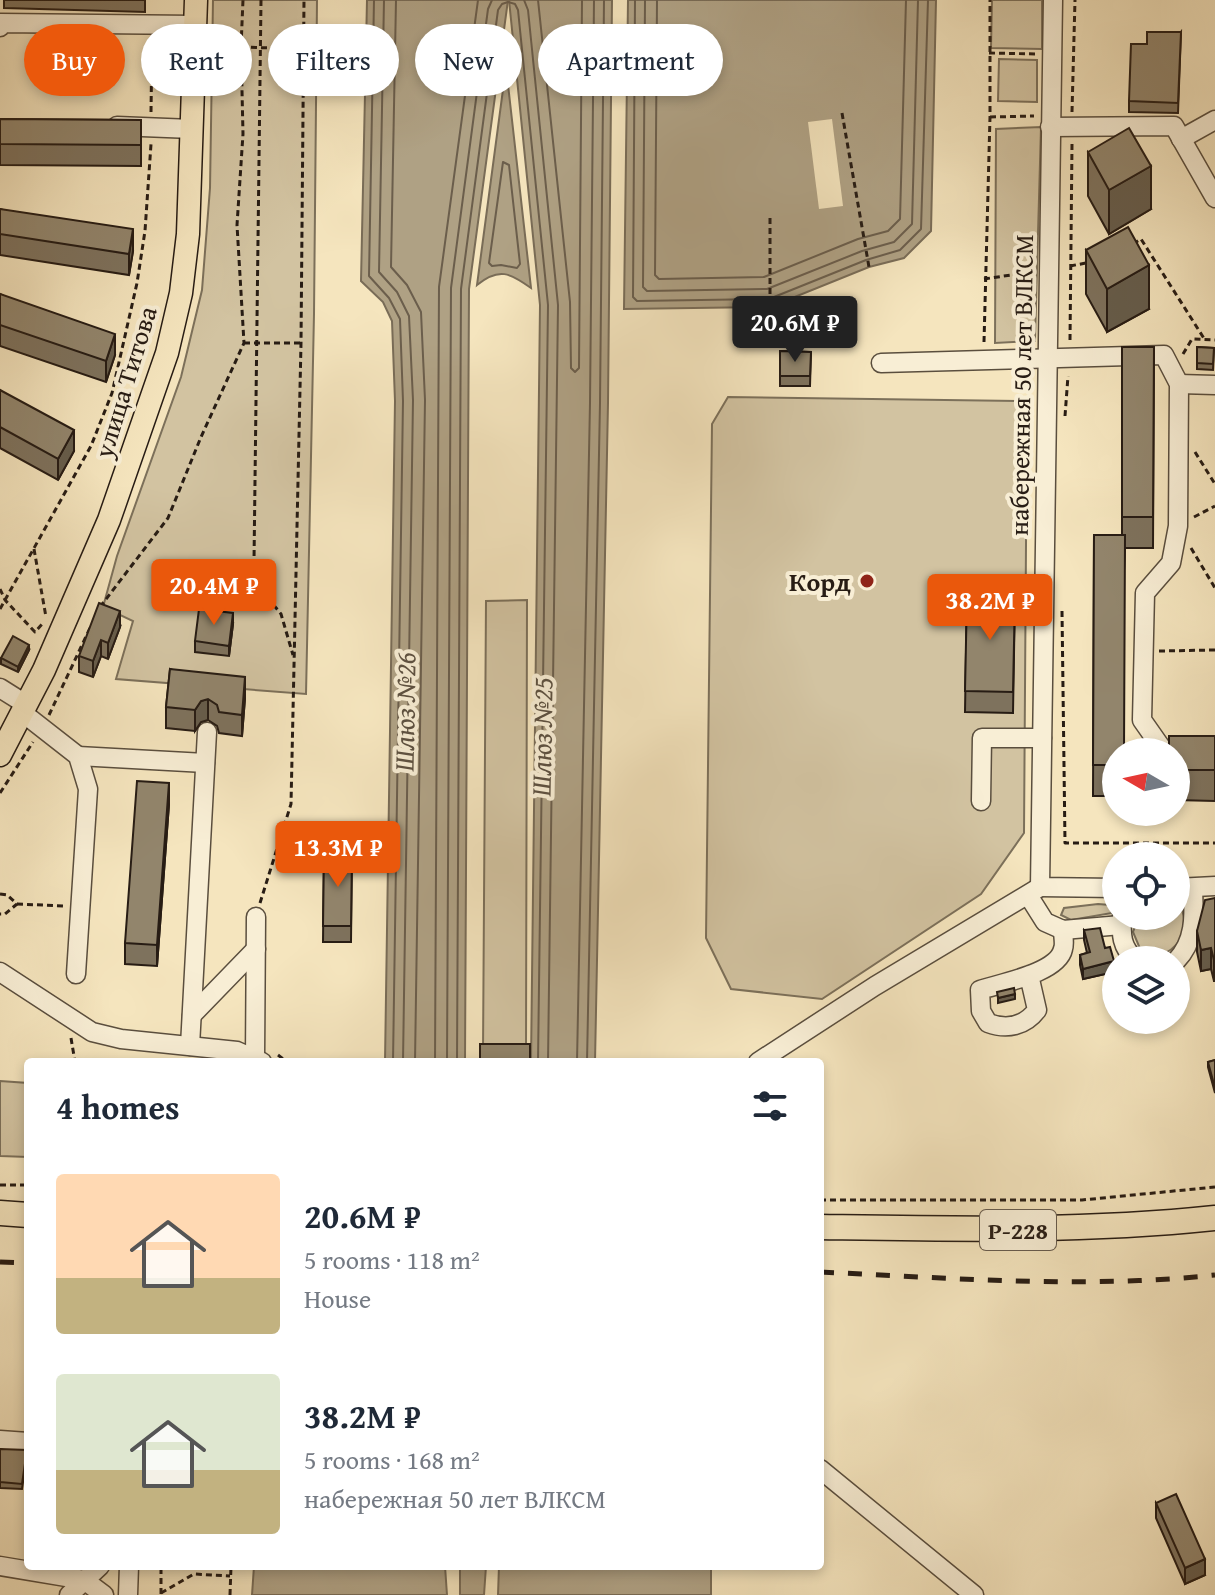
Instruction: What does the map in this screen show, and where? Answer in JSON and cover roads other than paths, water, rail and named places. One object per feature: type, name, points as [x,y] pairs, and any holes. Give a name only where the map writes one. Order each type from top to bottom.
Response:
[{"type":"highway","points":[[0,1213],[24,1216]]},
{"type":"highway","points":[[0,1220],[24,1217]]},
{"type":"highway","name":"Р-228","points":[[824,1227],[1011,1230],[1140,1226],[1215,1218]]},
{"type":"main road","name":"улица Титова","points":[[195,24],[196,0]]},
{"type":"main road","name":"улица Титова","points":[[0,755],[25,709],[109,520],[167,353],[181,293],[184,264],[193,96]]},
{"type":"street","name":"набережная 50 лет ВЛКСМ","points":[[1034,891],[1042,738],[1053,0]]},
{"type":"street","points":[[0,27],[0,23],[174,24]]},
{"type":"street","points":[[1181,139],[1215,120]]},
{"type":"street","points":[[1050,121],[1072,127],[1174,126],[1215,198]]},
{"type":"street","points":[[91,126],[192,129]]},
{"type":"street","points":[[881,363],[1164,355],[1176,377],[1178,526],[1171,563],[1145,593],[1142,720],[1163,750],[1215,751]]},
{"type":"street","points":[[1176,377],[1215,385]]},
{"type":"street","points":[[0,688],[42,728],[78,756],[205,763]]},
{"type":"street","points":[[190,1046],[207,732]]},
{"type":"street","points":[[981,801],[982,738],[1042,738]]},
{"type":"street","points":[[76,974],[88,789],[78,756]]},
{"type":"street","points":[[1190,888],[1215,886]]},
{"type":"street","points":[[764,1058],[875,986],[1034,891],[1102,889]]},
{"type":"street","points":[[1034,891],[1045,922],[1063,930],[1102,923]]},
{"type":"street","points":[[1188,946],[1194,918],[1190,906]]},
{"type":"street","points":[[256,917],[258,1058]]},
{"type":"street","points":[[1029,975],[1056,963],[1063,950],[1063,930]]},
{"type":"street","points":[[192,1015],[256,949]]},
{"type":"street","points":[[0,972],[92,1032],[121,1039],[237,1051],[253,1058]]},
{"type":"street","points":[[0,1440],[24,1442]]},
{"type":"street","points":[[824,1472],[974,1595]]},
{"type":"street","points":[[0,1566],[84,1580],[104,1595]]},
{"type":"street","points":[[69,1595],[95,1570]]},
{"type":"street","points":[[128,1595],[129,1570]]},
{"type":"water","name":"Шлюз №26","points":[[367,0],[508,0],[505,24],[415,24],[415,96],[495,96],[469,289],[465,1058],[385,1058],[395,401],[392,321],[383,302],[361,281],[365,96],[399,96],[399,24],[366,24]]},
{"type":"water","name":"Шлюз №25","points":[[509,0],[612,0],[612,24],[538,24],[538,96],[611,96],[595,1058],[531,1058],[540,305],[519,96],[522,96],[522,24],[511,24]]},
{"type":"water","points":[[628,0],[936,0],[931,231],[904,258],[869,267],[770,307],[624,309],[627,96],[723,96],[723,24],[628,24]]},
{"type":"water","points":[[502,96],[509,96],[531,288],[504,274],[492,276],[477,285]]},
{"type":"water","points":[[254,1570],[445,1570],[447,1595],[252,1595]]},
{"type":"water","points":[[460,1570],[486,1570],[484,1595],[460,1595]]},
{"type":"water","points":[[499,1570],[711,1570],[711,1595],[498,1595]]},
{"type":"railway","points":[[0,1262],[24,1263]]},
{"type":"railway","points":[[824,1272],[1067,1282],[1215,1275]]},
{"type":"place","name":"Корд","points":[[867,581]]}]
